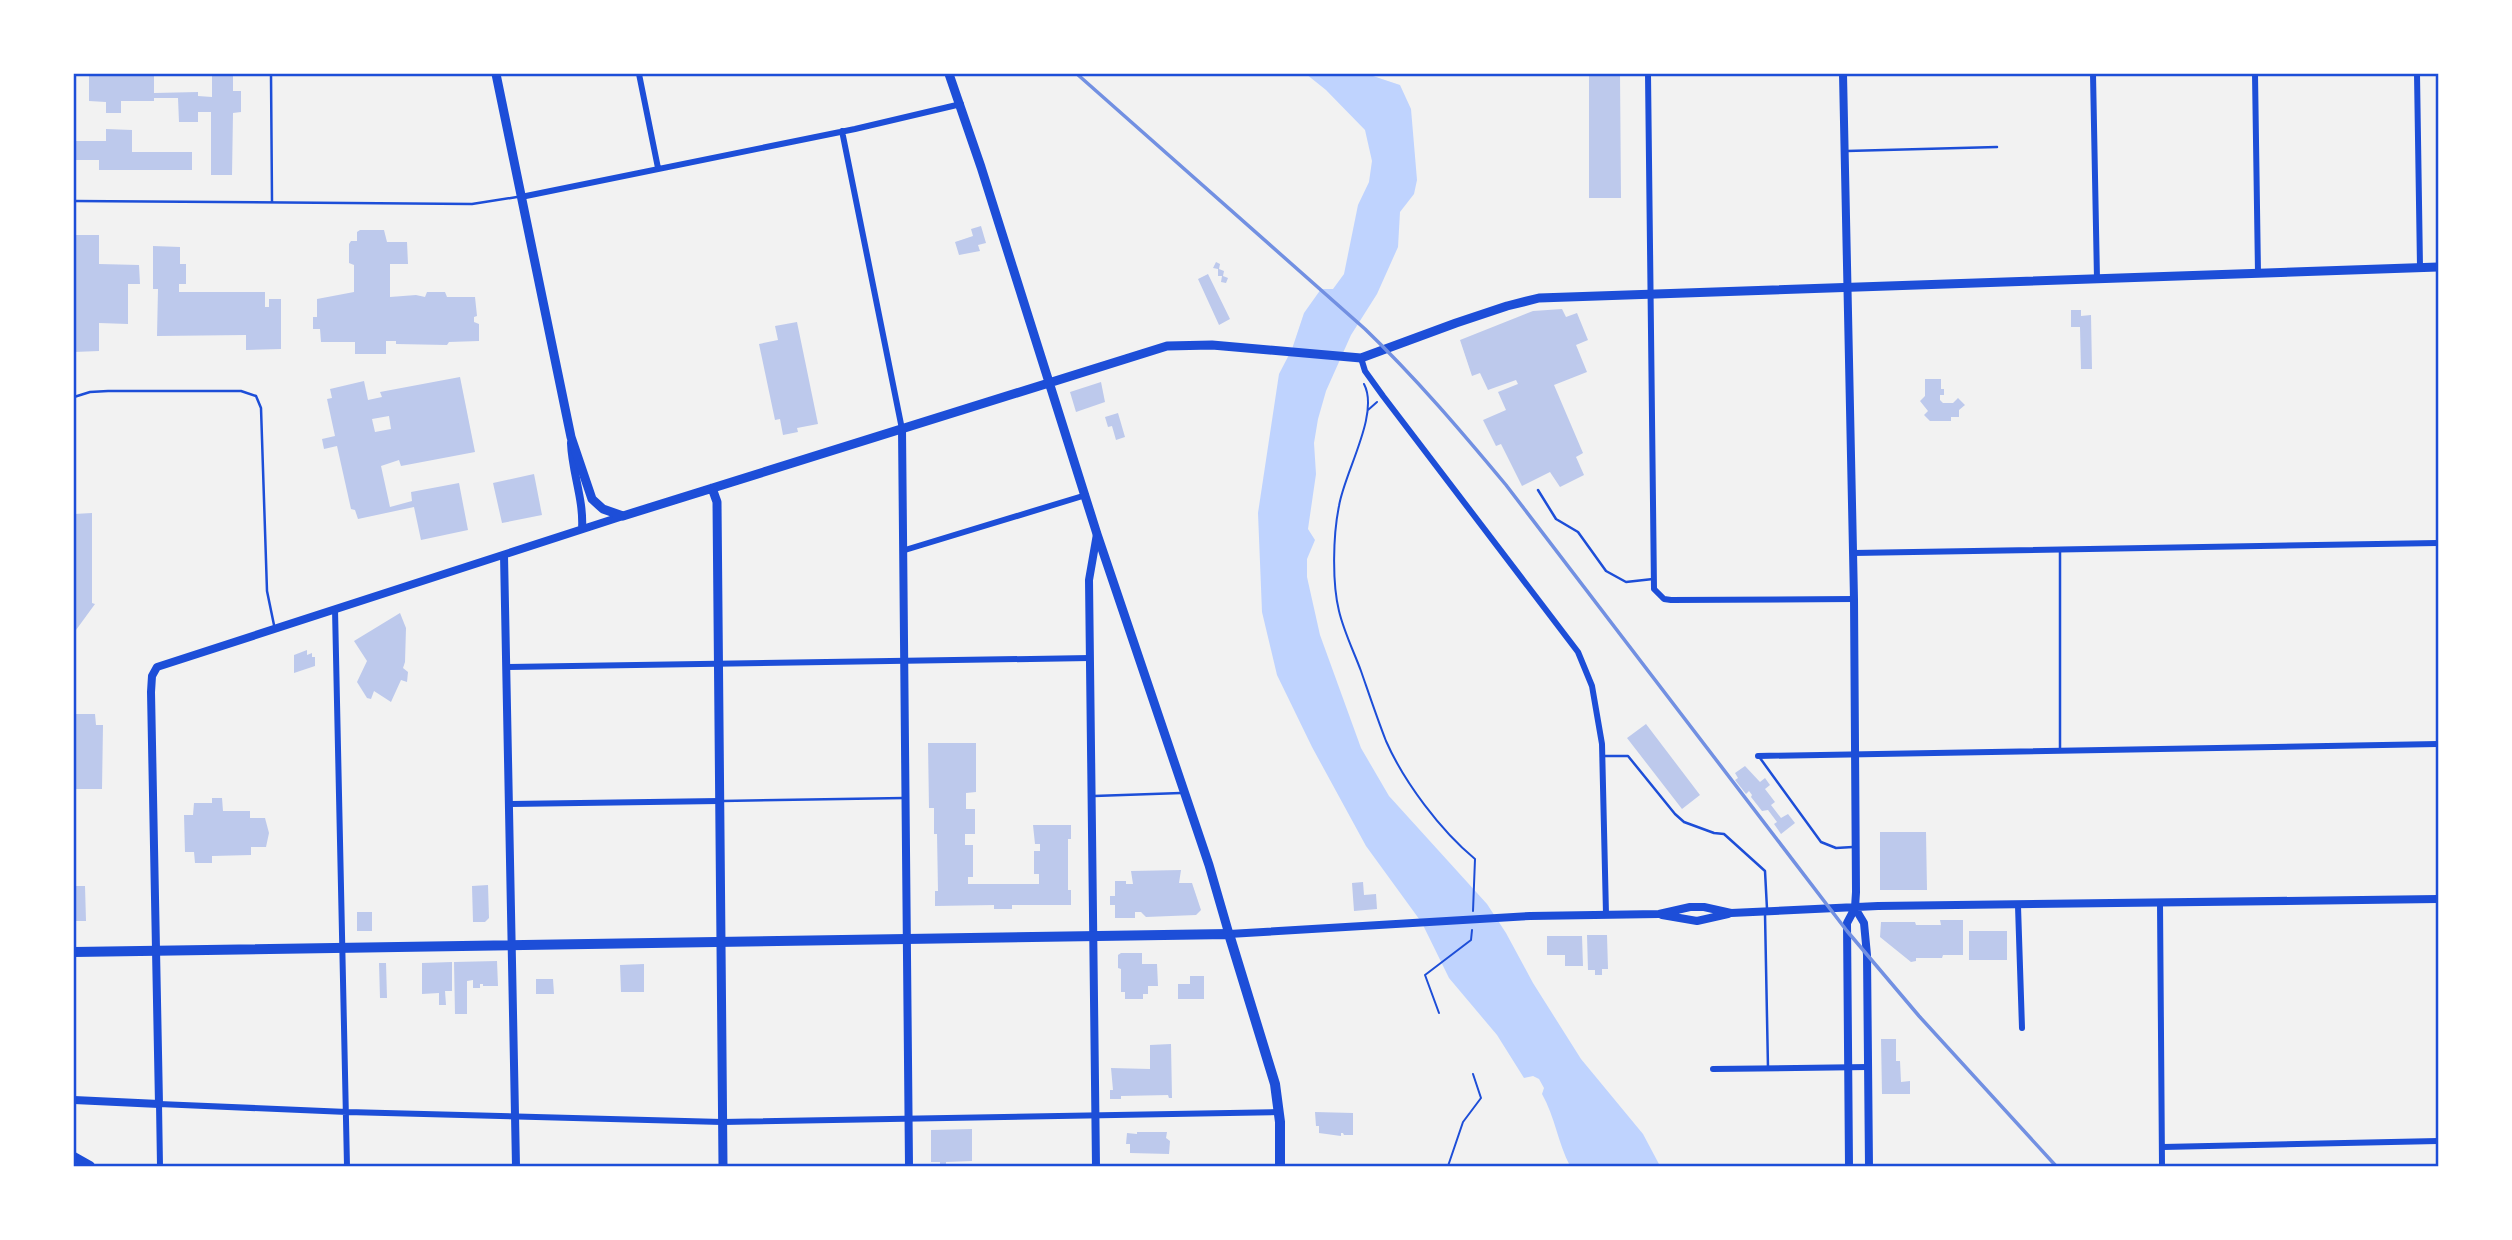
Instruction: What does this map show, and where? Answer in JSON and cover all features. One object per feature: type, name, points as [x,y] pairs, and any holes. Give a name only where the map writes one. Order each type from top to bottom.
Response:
[{"type":"main road","points":[[496,74],[571,437],[592,499],[603,509],[623,516],[1167,346],[1198,344],[1358,358],[1538,298],[2438,267]]},
{"type":"main road","points":[[949,74],[961,104],[1097,534],[1185,793],[1269,1063],[1279,1112],[1280,1167]]},
{"type":"main road","points":[[712,488],[717,502],[723,1167]]},
{"type":"main road","points":[[74,952],[1229,934]]},
{"type":"main road","points":[[74,1157],[90,1167]]},
{"type":"street","points":[[639,74],[659,168]]},
{"type":"street","points":[[1648,74],[1653,579],[1658,595],[1671,600],[1854,598]]},
{"type":"street","points":[[1843,74],[1857,754],[1855,908],[1847,923],[1849,1167]]},
{"type":"street","points":[[2094,74],[2097,279]]},
{"type":"street","points":[[2255,74],[2258,273]]},
{"type":"street","points":[[2417,74],[2420,267]]},
{"type":"street","points":[[521,197],[961,104]]},
{"type":"street","points":[[842,131],[902,429],[909,1167]]},
{"type":"street","points":[[1358,358],[1383,396],[1578,652],[1592,685],[1603,756],[1606,914]]},
{"type":"street","points":[[571,437],[583,515],[582,529]]},
{"type":"street","points":[[905,550],[1086,495]]},
{"type":"street","points":[[160,1167],[151,684],[153,672],[157,667],[623,516]]},
{"type":"street","points":[[1096,1167],[1089,580],[1097,534]]},
{"type":"street","points":[[1853,553],[2438,542]]},
{"type":"street","points":[[505,555],[516,1167]]},
{"type":"street","points":[[335,609],[347,1167]]},
{"type":"street","points":[[508,667],[1090,659]]},
{"type":"street","points":[[1758,756],[2438,744]]},
{"type":"street","points":[[510,804],[719,801]]},
{"type":"street","points":[[1659,914],[1696,907],[1731,913],[1855,908],[2438,899]]},
{"type":"street","points":[[2160,902],[2162,1167]]},
{"type":"street","points":[[2018,906],[2022,1028]]},
{"type":"street","points":[[1855,908],[1864,923],[1866,944],[1869,1167]]},
{"type":"street","points":[[1229,934],[1530,916],[1659,914],[1697,921],[1731,913]]},
{"type":"street","points":[[1713,1069],[1868,1067]]},
{"type":"street","points":[[74,1100],[347,1112],[722,1122],[1279,1112]]},
{"type":"street","points":[[2163,1147],[2438,1141]]},
{"type":"lane","points":[[271,74],[272,201]]},
{"type":"lane","points":[[1843,151],[1997,147]]},
{"type":"lane","points":[[74,201],[472,204],[521,197]]},
{"type":"lane","points":[[74,397],[90,392],[131,390],[241,391],[256,396],[261,411],[267,591],[275,628]]},
{"type":"lane","points":[[1538,490],[1556,519],[1578,532],[1606,571],[1626,582],[1653,579]]},
{"type":"lane","points":[[2060,549],[2060,750]]},
{"type":"lane","points":[[1603,756],[1628,756],[1684,822],[1724,834],[1765,871],[1768,1068]]},
{"type":"lane","points":[[1758,756],[1821,842],[1836,848],[1856,847]]},
{"type":"lane","points":[[1093,796],[1185,793]]},
{"type":"lane","points":[[719,801],[907,798]]},
{"type":"path","points":[[1362,381],[1370,396],[1358,451],[1338,512],[1335,579],[1339,610],[1387,742],[1401,768],[1458,845],[1475,859]]},
{"type":"path","points":[[1367,411],[1383,396]]},
{"type":"path","points":[[1433,968],[1425,975],[1439,1013]]},
{"type":"path","points":[[1448,1167],[1463,1122],[1481,1098],[1473,1074]]},
{"type":"water","points":[[1306,74],[1367,74],[1400,85],[1411,109],[1417,180],[1414,194],[1400,212],[1398,247],[1377,294],[1351,335],[1326,391],[1318,419],[1314,443],[1316,474],[1308,529],[1315,540],[1307,559],[1307,577],[1320,635],[1361,748],[1389,796],[1487,904],[1581,1059],[1643,1134],[1660,1166],[1570,1166],[1542,1094],[1544,1088],[1539,1079],[1533,1076],[1524,1078],[1497,1035],[1449,978],[1422,923],[1366,846],[1312,747],[1277,675],[1262,612],[1258,513],[1279,374],[1292,349],[1304,313],[1321,289],[1333,289],[1344,274],[1358,205],[1369,182],[1372,161],[1365,130],[1326,90]]},
{"type":"building","points":[[89,74],[154,74],[154,93],[198,92],[198,96],[212,97],[212,74],[233,74],[233,91],[241,91],[241,112],[233,113],[232,175],[211,175],[211,112],[198,112],[198,122],[179,122],[178,98],[154,98],[154,101],[121,101],[121,113],[106,113],[106,102],[89,101]]},
{"type":"building","points":[[1589,74],[1620,74],[1621,198],[1589,198]]},
{"type":"building","points":[[106,129],[132,130],[132,152],[192,152],[192,170],[99,170],[99,160],[74,160],[74,141],[106,141]]},
{"type":"building","points":[[981,226],[986,243],[978,245],[980,251],[959,255],[955,242],[973,236],[971,229]]},
{"type":"building","points":[[384,230],[387,242],[407,242],[408,264],[390,264],[390,297],[425,297],[427,292],[445,292],[447,297],[475,297],[477,316],[474,317],[474,322],[479,324],[479,341],[449,342],[447,345],[396,344],[396,341],[386,341],[386,354],[355,354],[355,342],[321,342],[320,329],[313,329],[313,317],[317,317],[317,299],[354,292],[354,265],[349,263],[349,244],[351,241],[357,241],[357,232]]},
{"type":"building","points":[[74,235],[99,235],[99,264],[139,265],[140,284],[128,284],[128,324],[99,323],[99,351],[74,352]]},
{"type":"building","points":[[153,246],[180,247],[180,264],[186,264],[186,284],[179,284],[179,292],[265,292],[265,307],[269,307],[269,299],[281,299],[281,349],[246,350],[246,335],[157,336],[158,289],[153,289]]},
{"type":"building","points":[[1216,262],[1220,264],[1219,269],[1224,271],[1223,276],[1228,278],[1226,283],[1221,282],[1222,276],[1218,276],[1218,269],[1213,268]]},
{"type":"building","points":[[1208,274],[1230,319],[1219,325],[1198,279]]},
{"type":"building","points":[[1562,309],[1566,317],[1577,313],[1588,340],[1576,345],[1587,372],[1554,385],[1583,453],[1576,457],[1584,475],[1560,487],[1550,472],[1522,486],[1501,444],[1496,446],[1483,420],[1506,410],[1498,392],[1518,384],[1516,380],[1488,390],[1480,373],[1472,376],[1460,340],[1533,311]]},
{"type":"building","points":[[2071,310],[2081,310],[2081,316],[2091,315],[2092,369],[2081,369],[2080,327],[2071,327]]},
{"type":"building","points":[[797,322],[818,424],[797,428],[798,432],[783,435],[780,419],[775,420],[759,344],[778,340],[775,326]]},
{"type":"building","points":[[460,377],[475,452],[401,466],[399,460],[381,466],[390,507],[412,501],[411,492],[459,483],[468,530],[421,540],[414,507],[358,519],[355,510],[351,509],[337,446],[324,449],[322,439],[335,436],[327,399],[332,398],[330,389],[364,381],[368,400],[382,397],[380,392]],"holes":[[[389,416],[391,429],[375,432],[372,419]]]},
{"type":"building","points":[[1925,379],[1941,379],[1944,395],[1940,395],[1940,400],[1943,403],[1953,403],[1958,398],[1965,405],[1959,410],[1959,417],[1951,417],[1951,421],[1930,421],[1924,415],[1928,411],[1920,401],[1925,396]]},
{"type":"building","points":[[1101,382],[1105,402],[1076,412],[1070,392]]},
{"type":"building","points":[[1118,413],[1125,437],[1116,440],[1112,426],[1108,427],[1105,417]]},
{"type":"building","points":[[534,474],[542,515],[502,523],[493,483]]},
{"type":"building","points":[[92,513],[92,603],[95,604],[76,630],[74,514]]},
{"type":"building","points":[[400,613],[406,628],[403,668],[408,672],[407,682],[401,680],[391,702],[374,691],[371,699],[367,698],[357,682],[367,661],[354,641]]},
{"type":"building","points":[[307,650],[307,655],[312,653],[312,657],[315,657],[315,666],[294,673],[294,655]]},
{"type":"building","points":[[75,714],[95,714],[96,725],[103,725],[102,789],[74,789]]},
{"type":"building","points":[[1646,724],[1700,795],[1682,809],[1627,738]]},
{"type":"building","points":[[928,743],[976,743],[976,792],[966,793],[966,809],[975,809],[975,834],[965,834],[965,845],[973,845],[973,877],[968,877],[968,884],[1039,884],[1039,874],[1034,874],[1034,851],[1040,851],[1040,844],[1035,844],[1033,825],[1071,825],[1071,839],[1068,839],[1068,890],[1071,890],[1071,905],[1012,905],[1012,909],[994,909],[994,905],[935,906],[935,891],[938,891],[937,834],[934,834],[934,808],[929,808]]},
{"type":"building","points":[[1745,766],[1760,782],[1765,778],[1770,785],[1765,789],[1775,802],[1771,805],[1781,818],[1788,814],[1795,823],[1781,834],[1774,824],[1777,822],[1768,810],[1762,811],[1749,791],[1746,794],[1735,780],[1738,778],[1735,773]]},
{"type":"building","points":[[212,798],[222,798],[223,811],[250,811],[250,818],[265,818],[269,833],[266,847],[251,847],[251,855],[212,856],[212,863],[195,863],[194,852],[185,852],[184,815],[193,815],[194,803],[212,803]]},
{"type":"building","points":[[1880,832],[1926,832],[1927,890],[1880,890]]},
{"type":"building","points":[[1181,870],[1179,883],[1192,883],[1201,910],[1196,915],[1146,917],[1141,912],[1135,912],[1135,918],[1115,918],[1115,905],[1110,905],[1110,896],[1115,896],[1115,881],[1133,884],[1131,871]]},
{"type":"building","points":[[1363,882],[1364,895],[1376,894],[1377,909],[1354,911],[1352,883]]},
{"type":"building","points":[[488,885],[489,918],[485,922],[473,922],[472,886]]},
{"type":"building","points":[[74,886],[85,886],[86,921],[74,921]]},
{"type":"building","points":[[357,912],[372,912],[372,931],[357,931]]},
{"type":"building","points":[[1940,920],[1963,920],[1963,955],[1916,958],[1916,961],[1911,962],[1880,937],[1881,922],[1941,925]]},
{"type":"building","points":[[1969,931],[2007,931],[2007,960],[1969,960]]},
{"type":"building","points":[[1587,935],[1607,935],[1608,969],[1602,969],[1602,975],[1595,975],[1595,970],[1588,970]]},
{"type":"building","points":[[1547,936],[1582,936],[1583,966],[1565,966],[1565,955],[1547,955]]},
{"type":"building","points":[[1142,953],[1142,964],[1157,964],[1158,986],[1148,986],[1148,994],[1143,994],[1143,999],[1125,999],[1125,992],[1121,992],[1118,955]]},
{"type":"building","points":[[497,961],[498,986],[480,984],[480,988],[473,988],[473,980],[467,981],[467,1014],[455,1014],[454,962]]},
{"type":"building","points":[[452,962],[452,991],[445,991],[446,1005],[439,1005],[439,993],[422,994],[422,963]]},
{"type":"building","points":[[379,963],[386,963],[387,998],[380,998]]},
{"type":"building","points":[[644,964],[644,992],[621,992],[620,965]]},
{"type":"building","points":[[1190,976],[1204,976],[1204,999],[1178,999],[1178,984],[1190,984]]},
{"type":"building","points":[[536,979],[553,979],[554,994],[536,994]]},
{"type":"building","points":[[1881,1039],[1896,1039],[1896,1061],[1900,1061],[1901,1082],[1910,1081],[1910,1094],[1882,1094]]},
{"type":"building","points":[[1171,1044],[1172,1098],[1168,1095],[1121,1096],[1121,1099],[1110,1099],[1110,1090],[1113,1090],[1111,1068],[1150,1069],[1150,1045]]},
{"type":"building","points":[[1315,1112],[1353,1113],[1353,1135],[1319,1133]]},
{"type":"building","points":[[972,1129],[972,1161],[946,1162],[946,1166],[940,1166],[940,1162],[931,1162],[931,1130]]},
{"type":"building","points":[[1167,1132],[1166,1138],[1170,1141],[1169,1154],[1130,1153],[1130,1144],[1126,1144],[1127,1133]]},
{"type":"railway","points":[[1077,74],[1365,329],[1438,405],[1506,485],[1847,931],[1919,1016],[2056,1166]]}]
